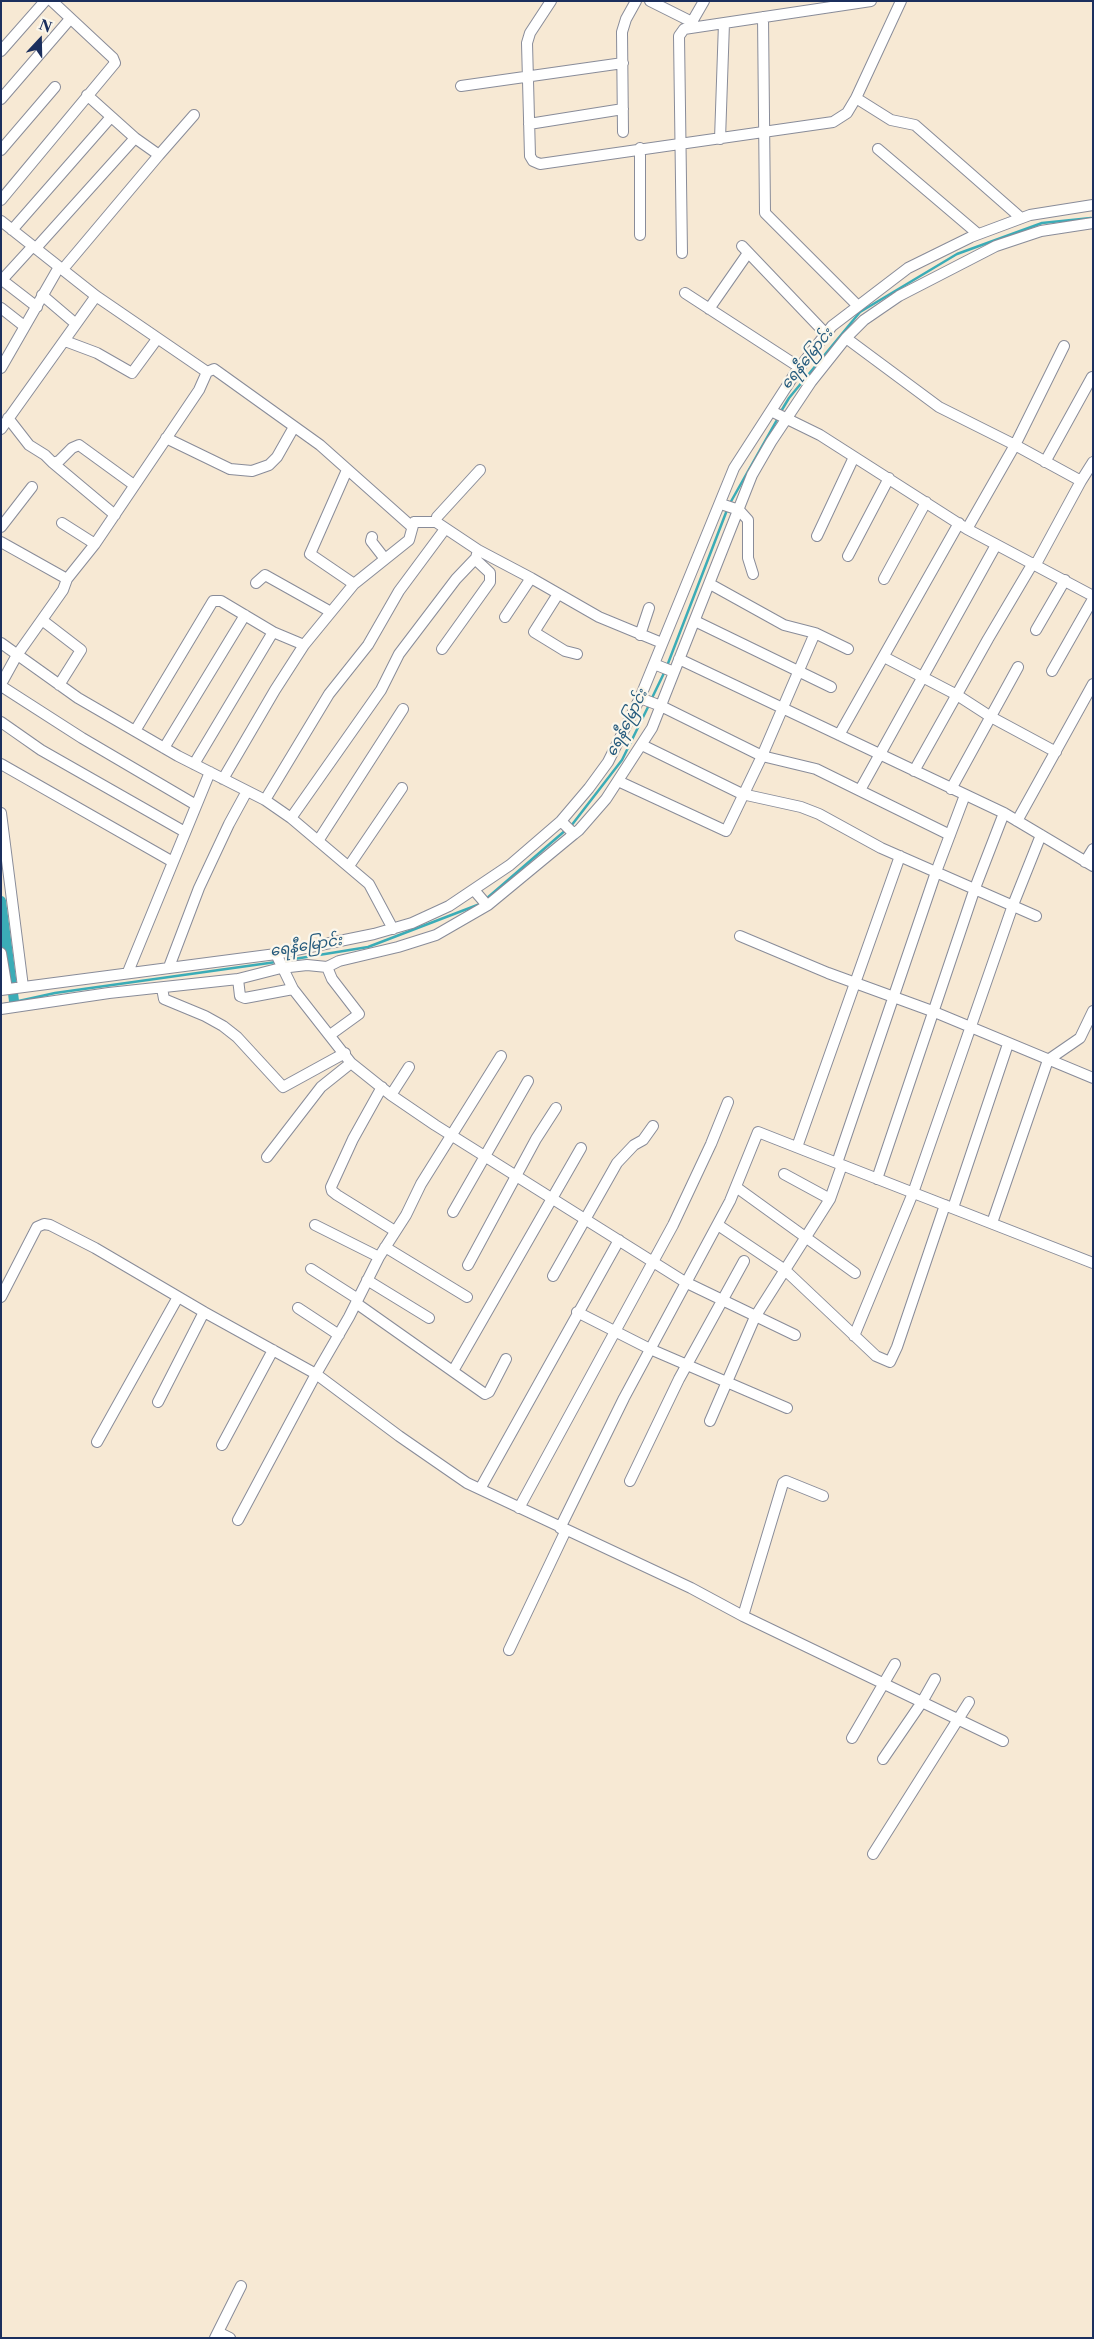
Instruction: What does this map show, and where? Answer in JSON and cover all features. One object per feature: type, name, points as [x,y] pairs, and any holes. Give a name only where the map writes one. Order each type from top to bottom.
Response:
[{"type":"street","points":[[1,51],[45,1]]},
{"type":"street","points":[[1,200],[115,63],[114,58],[52,1]]},
{"type":"street","points":[[551,1],[530,33],[527,43],[530,156],[533,161],[540,164],[640,148],[720,139],[833,122],[847,113],[856,98],[901,1]]},
{"type":"street","points":[[623,132],[624,26],[636,1]]},
{"type":"street","points":[[650,1],[691,25]]},
{"type":"street","points":[[691,25],[704,1]]},
{"type":"street","points":[[682,253],[682,144],[679,36],[684,29],[691,25],[763,17],[872,1]]},
{"type":"street","points":[[763,17],[765,213],[857,305]]},
{"type":"street","points":[[1,99],[70,18]]},
{"type":"street","points":[[720,139],[724,22]]},
{"type":"street","points":[[461,86],[623,63]]},
{"type":"street","points":[[1,150],[55,87]]},
{"type":"street","points":[[87,95],[135,138],[159,155]]},
{"type":"street","points":[[856,98],[891,120],[916,125],[1021,218]]},
{"type":"street","points":[[529,124],[624,109]]},
{"type":"street","points":[[1,368],[42,295],[61,268],[194,115]]},
{"type":"street","points":[[12,230],[110,117]]},
{"type":"street","points":[[37,306],[2,280],[35,247],[135,138]]},
{"type":"street","points":[[640,148],[640,235]]},
{"type":"street","points":[[878,148],[978,234]]},
{"type":"street","points":[[1,1009],[109,992],[238,979],[278,961],[412,923],[449,906],[475,891],[510,865],[562,821],[590,788],[608,762],[642,699],[660,647],[734,468],[773,412],[799,367],[826,334],[857,305],[908,268],[978,234],[1021,218],[1060,209],[1093,205]]},
{"type":"street","points":[[1,221],[96,296],[157,339],[210,371],[320,445],[346,474],[411,526],[412,530]]},
{"type":"street","points":[[1,953],[4,989],[169,966],[278,961],[327,967],[339,960],[376,953],[436,935],[488,905],[573,833],[606,800],[642,745],[652,728],[659,705],[710,584],[738,510],[760,461],[786,418],[822,367],[846,338],[864,320],[899,296],[996,246],[1041,231],[1093,222]]},
{"type":"street","points":[[709,309],[745,249],[826,334]]},
{"type":"street","points":[[685,293],[799,367]]},
{"type":"street","points":[[42,295],[76,324]]},
{"type":"street","points":[[1,429],[96,296]]},
{"type":"street","points":[[1,308],[24,326]]},
{"type":"street","points":[[846,338],[939,406],[1081,481]]},
{"type":"street","points":[[65,341],[96,353],[132,373],[157,339]]},
{"type":"street","points":[[839,735],[963,526],[1015,445],[1064,346]]},
{"type":"street","points":[[196,805],[82,738],[1,685],[17,655],[63,590],[67,579],[95,544],[210,371]]},
{"type":"street","points":[[1045,462],[1092,377]]},
{"type":"street","points":[[773,412],[854,457],[996,545],[1093,596]]},
{"type":"street","points":[[8,418],[29,445],[45,455],[114,515]]},
{"type":"street","points":[[166,438],[230,469],[252,471],[269,465],[277,457],[293,428]]},
{"type":"street","points":[[52,463],[59,461],[72,448],[80,445],[134,485]]},
{"type":"street","points":[[817,536],[854,457]]},
{"type":"street","points":[[914,771],[1093,462]]},
{"type":"street","points":[[223,779],[275,690],[304,645],[354,584],[385,559],[412,530],[436,522],[438,517],[480,470]]},
{"type":"street","points":[[346,474],[310,554],[354,584]]},
{"type":"street","points":[[848,556],[889,478]]},
{"type":"street","points":[[1,527],[32,487]]},
{"type":"street","points":[[884,579],[926,502]]},
{"type":"street","points":[[721,504],[738,510],[748,520],[748,558],[753,574]]},
{"type":"street","points":[[436,522],[442,533],[476,555],[530,580],[556,596],[599,617],[640,635],[660,647]]},
{"type":"street","points":[[62,523],[95,544]]},
{"type":"street","points":[[265,800],[329,694],[368,645],[399,591],[442,533]]},
{"type":"street","points":[[372,537],[370,541],[385,559]]},
{"type":"street","points":[[1,542],[67,579]]},
{"type":"street","points":[[860,790],[996,545]]},
{"type":"street","points":[[442,649],[490,582],[490,573],[476,555]]},
{"type":"street","points":[[291,818],[381,690],[399,654],[476,555]]},
{"type":"street","points":[[256,583],[264,575],[331,612]]},
{"type":"street","points":[[505,617],[530,580]]},
{"type":"street","points":[[1036,630],[1065,580]]},
{"type":"street","points":[[710,584],[784,625],[815,633],[848,649]]},
{"type":"street","points":[[556,596],[534,632],[565,651],[577,654]]},
{"type":"street","points":[[1052,671],[1093,599]]},
{"type":"street","points":[[135,731],[210,603],[216,600],[272,632],[304,645]]},
{"type":"street","points":[[640,635],[649,608]]},
{"type":"street","points":[[164,748],[244,615]]},
{"type":"street","points":[[42,620],[82,650],[59,685]]},
{"type":"street","points":[[695,620],[831,686]]},
{"type":"street","points":[[194,764],[272,632]]},
{"type":"street","points":[[618,781],[726,831],[742,794],[762,756],[815,633]]},
{"type":"street","points":[[1,643],[59,685],[135,731],[265,800],[291,818],[368,884],[393,929]]},
{"type":"street","points":[[884,657],[923,676],[991,717],[1056,752]]},
{"type":"street","points":[[679,659],[1004,813],[1089,864],[1093,849]]},
{"type":"street","points":[[655,664],[674,671]]},
{"type":"street","points":[[952,788],[1018,667]]},
{"type":"street","points":[[1017,821],[1093,684]]},
{"type":"street","points":[[642,699],[659,705],[762,756],[816,769],[950,835]]},
{"type":"street","points":[[318,841],[403,710]]},
{"type":"street","points":[[1,722],[49,754],[185,832]]},
{"type":"street","points":[[642,745],[742,794],[801,807],[900,856],[1036,916]]},
{"type":"street","points":[[1,764],[173,862]]},
{"type":"street","points":[[128,972],[210,772]]},
{"type":"street","points":[[349,866],[402,788]]},
{"type":"street","points":[[169,966],[199,888],[247,791]]},
{"type":"street","points":[[710,1421],[755,1317],[830,1199],[893,997],[965,795]]},
{"type":"street","points":[[1,813],[23,987]]},
{"type":"street","points":[[877,1178],[932,1011],[975,888],[1004,813]]},
{"type":"street","points":[[562,821],[573,833]]},
{"type":"street","points":[[854,1336],[913,1193],[1013,905],[1040,835]]},
{"type":"street","points":[[797,1147],[900,856]]},
{"type":"street","points":[[475,891],[486,904]]},
{"type":"street","points":[[740,936],[854,983],[932,1011],[1093,1078]]},
{"type":"street","points":[[278,961],[293,990],[356,1067],[391,1095],[450,1135],[685,1282],[796,1335]]},
{"type":"street","points":[[327,967],[332,979],[359,1014],[330,1035]]},
{"type":"street","points":[[238,979],[240,996],[245,998],[293,990]]},
{"type":"street","points":[[162,988],[164,999],[205,1016],[237,1037],[283,1087],[345,1053]]},
{"type":"street","points":[[992,1223],[1048,1060],[1080,1038],[1093,1011]]},
{"type":"street","points":[[718,1225],[783,1273],[876,1356],[888,1362],[892,1360],[1008,1044]]},
{"type":"street","points":[[238,1520],[339,1335],[379,1257],[450,1135],[501,1056]]},
{"type":"street","points":[[267,1157],[321,1087],[356,1067]]},
{"type":"street","points":[[391,1095],[409,1067]]},
{"type":"street","points":[[453,1212],[528,1081]]},
{"type":"street","points":[[382,1087],[353,1139],[330,1187],[337,1195],[395,1231]]},
{"type":"street","points":[[519,1508],[691,1190],[728,1102]]},
{"type":"street","points":[[468,1265],[536,1139],[556,1108]]},
{"type":"street","points":[[553,1276],[617,1162],[643,1140],[654,1126]]},
{"type":"street","points":[[509,1650],[563,1529],[650,1349],[685,1282],[718,1225],[736,1187],[758,1132],[1093,1264]]},
{"type":"street","points":[[453,1371],[582,1148]]},
{"type":"street","points":[[784,1174],[830,1199]]},
{"type":"street","points":[[736,1187],[855,1273]]},
{"type":"street","points":[[1,1297],[37,1227],[44,1224],[50,1225],[95,1248],[273,1350],[318,1371],[399,1436],[461,1479],[563,1529],[691,1588],[743,1616],[1003,1741]]},
{"type":"street","points":[[315,1225],[379,1257]]},
{"type":"street","points":[[480,1489],[618,1240]]},
{"type":"street","points":[[385,1247],[466,1297]]},
{"type":"street","points":[[630,1481],[686,1366],[744,1260]]},
{"type":"street","points":[[311,1268],[487,1394],[506,1359]]},
{"type":"street","points":[[367,1280],[429,1318]]},
{"type":"street","points":[[97,1442],[178,1297]]},
{"type":"street","points":[[298,1308],[339,1335]]},
{"type":"street","points":[[158,1402],[204,1312]]},
{"type":"street","points":[[577,1312],[686,1366],[787,1408]]},
{"type":"street","points":[[222,1445],[273,1350]]},
{"type":"street","points":[[743,1616],[783,1483],[786,1482],[823,1496]]},
{"type":"street","points":[[852,1738],[895,1664]]},
{"type":"street","points":[[884,1759],[935,1679]]},
{"type":"street","points":[[873,1854],[969,1702]]},
{"type":"street","points":[[230,2338],[217,2335],[241,2286]]},
{"type":"waterway","name":"ရေနီမြောင်း","points":[[780,413],[789,398],[860,312],[957,254],[1042,223],[1091,218]]},
{"type":"waterway","name":"ရေနီမြောင်း","points":[[729,505],[778,418]]},
{"type":"waterway","name":"ရေနီမြောင်း","points":[[667,666],[727,510]]},
{"type":"waterway","name":"ရေနီမြောင်း","points":[[651,700],[665,671]]},
{"type":"waterway","name":"ရေနီမြောင်း","points":[[571,826],[622,760],[649,705]]},
{"type":"waterway","name":"ရေနီမြောင်း","points":[[486,899],[567,829]]},
{"type":"waterway","points":[[1,901],[14,1001]]},
{"type":"waterway","name":"ရေနီမြောင်း","points":[[282,961],[368,947],[480,904]]},
{"type":"waterway","name":"ရေနီမြောင်း","points":[[5,1004],[55,993],[276,962]]}]
